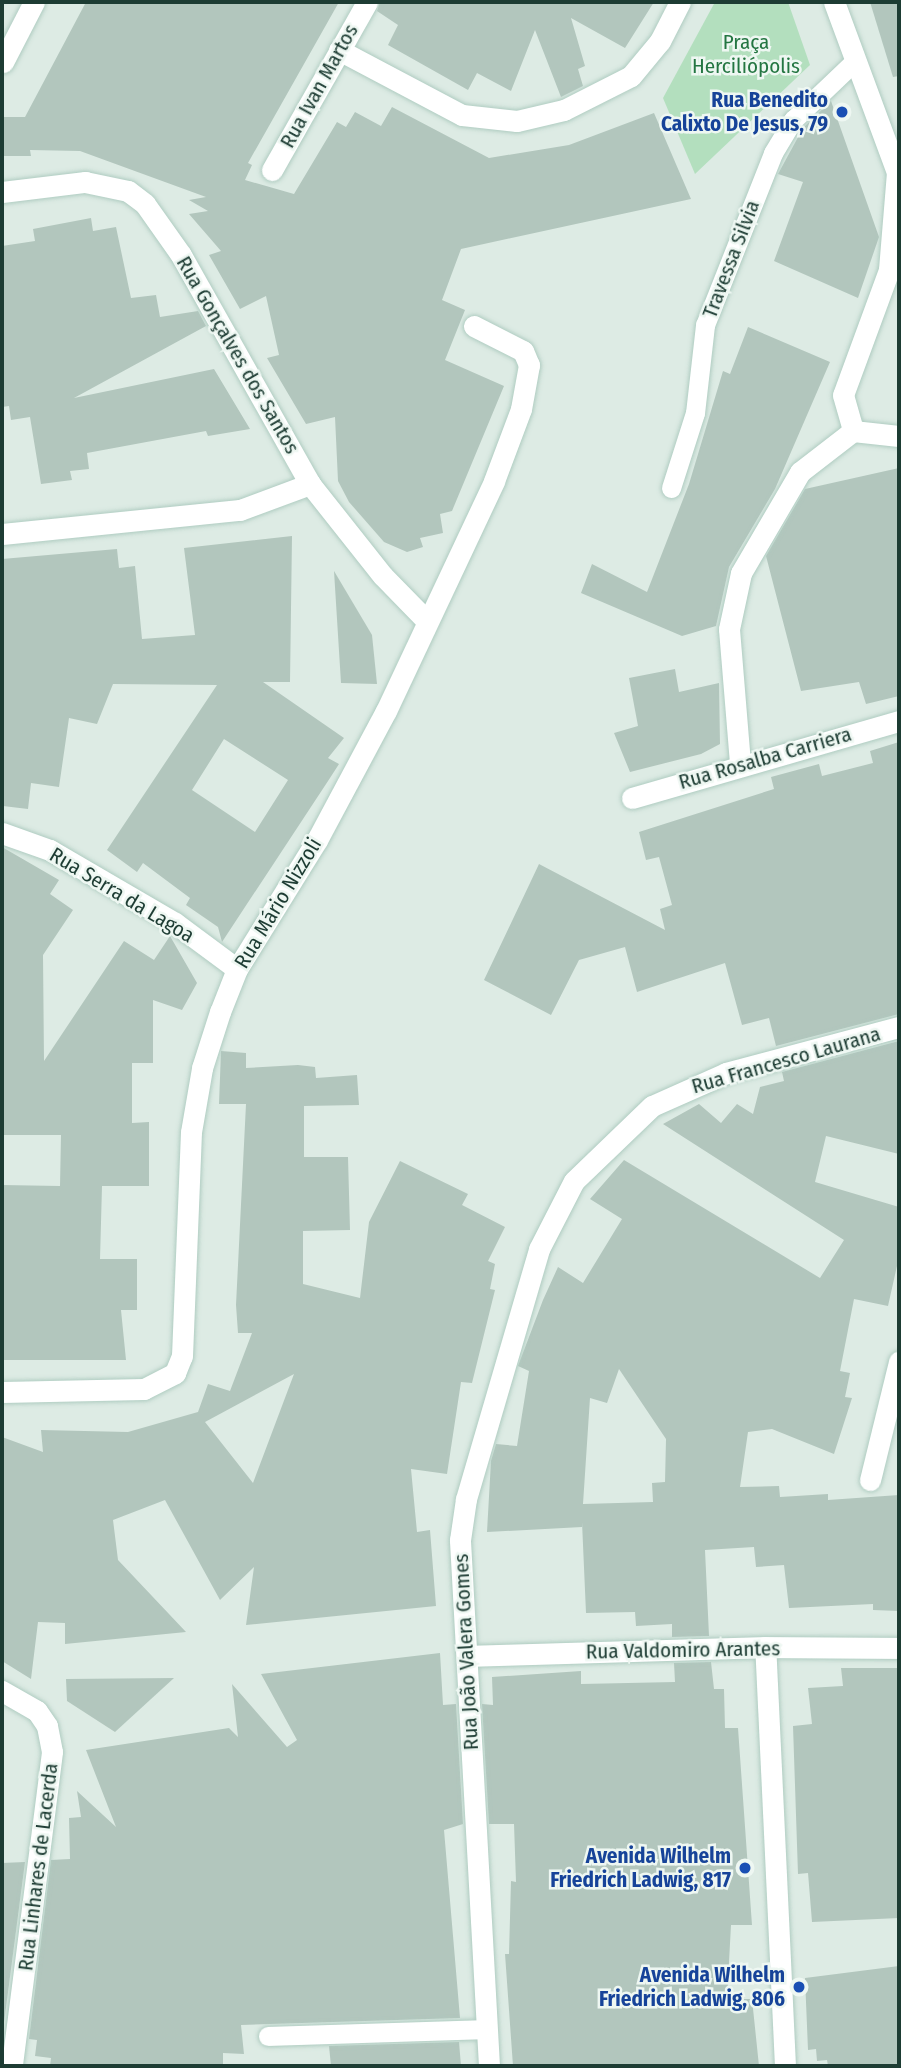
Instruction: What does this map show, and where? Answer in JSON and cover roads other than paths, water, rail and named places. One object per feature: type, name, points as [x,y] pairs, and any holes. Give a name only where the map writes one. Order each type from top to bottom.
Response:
[{"type":"street","points":[[3,62],[34,2]]},
{"type":"street","name":"Rua Ivan Martos","points":[[272,170],[367,2]]},
{"type":"street","points":[[340,50],[462,115],[517,121],[564,110],[631,76],[660,41],[681,2]]},
{"type":"street","points":[[834,2],[898,172],[890,270],[843,395],[853,431]]},
{"type":"street","name":"Rua Gonçalves dos Santos","points":[[2,192],[85,182],[128,191],[145,204],[181,255],[310,484],[383,576],[426,620]]},
{"type":"street","name":"Rua Mário Nizzoli","points":[[2,1392],[144,1389],[175,1373],[183,1343],[191,1132],[202,1068],[237,969],[363,756],[494,481],[527,383],[523,351],[474,326]]},
{"type":"street","points":[[740,763],[729,629],[741,573],[800,472],[853,431],[899,436]]},
{"type":"street","points":[[2,534],[240,510],[310,484]]},
{"type":"street","name":"Rua Rosalba Carriera","points":[[632,798],[740,763],[899,721]]},
{"type":"street","name":"Rua Serra da Lagoa","points":[[2,833],[50,850],[175,923],[237,969]]},
{"type":"street","name":"Rua Francesco Laurana","points":[[539,1249],[574,1181],[652,1106],[726,1073],[899,1027]]},
{"type":"street","name":"Rua João Valera Gomes","points":[[489,2066],[467,1656],[460,1575],[466,1499],[539,1249]]},
{"type":"street","points":[[870,1480],[899,1362]]},
{"type":"street","points":[[765,1647],[785,2066]]},
{"type":"street","name":"Rua Valdomiro Arantes","points":[[467,1656],[765,1647],[899,1648]]},
{"type":"street","name":"Rua Linhares de Lacerda","points":[[2,1691],[37,1711],[47,1726],[52,1752],[12,2066]]},
{"type":"lane","name":"Travessa Silvia","points":[[671,488],[695,413],[705,325],[773,153],[793,120],[855,61]]},
{"type":"lane","points":[[268,2036],[487,2029]]},
{"type":"place","name":"Rua Benedito Calixto De Jesus, 79","points":[[842,112]]},
{"type":"place","name":"Avenida Wilhelm Friedrich Ladwig, 817","points":[[745,1868]]},
{"type":"place","name":"Avenida Wilhelm Friedrich Ladwig, 806","points":[[799,1987]]},
{"type":"park label","name":"Praça Herciliópolis","points":[[746,54]]}]
